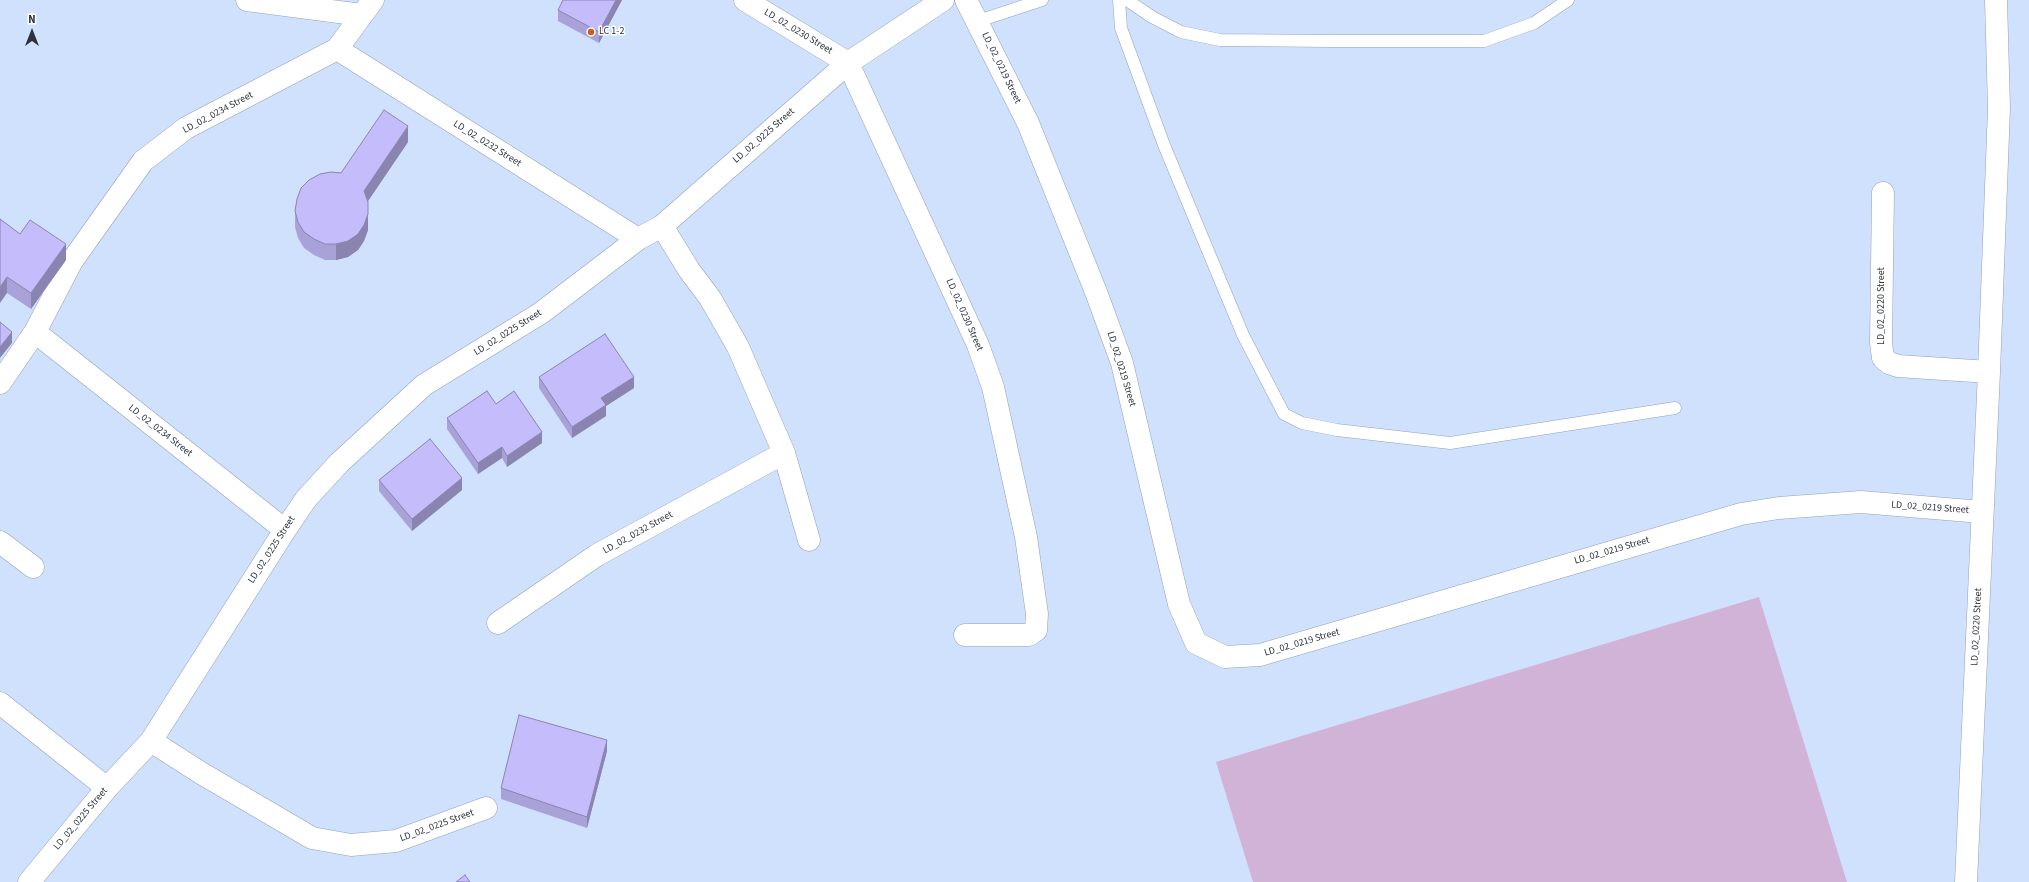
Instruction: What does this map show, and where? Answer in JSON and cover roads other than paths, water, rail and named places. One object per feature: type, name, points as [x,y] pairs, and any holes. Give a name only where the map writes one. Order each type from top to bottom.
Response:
[{"type":"street","points":[[248,0],[368,8]]},
{"type":"street","name":"LD_02_0230 Street","points":[[745,0],[848,63],[978,345],[994,387],[1026,537],[1037,614],[1036,630],[1029,635],[965,635]]},
{"type":"street","name":"LD_02_0225 Street","points":[[29,882],[107,788],[152,741],[284,530],[306,499],[339,463],[424,385],[541,313],[638,239],[662,226],[848,63],[943,0]]},
{"type":"street","name":"LD_02_0219 Street","points":[[966,0],[978,21],[1028,123],[1096,292],[1122,363],[1179,604],[1196,643],[1225,657],[1260,655],[1741,514],[1779,508],[1861,502],[1982,512]]},
{"type":"street","name":"LD_02_0220 Street","points":[[1966,882],[1989,372],[1999,108],[1996,0]]},
{"type":"street","name":"LD_02_0234 Street","points":[[0,383],[35,332],[72,261],[143,161],[186,128],[337,49],[368,8]]},
{"type":"street","name":"LD_02_0232 Street","points":[[337,49],[638,239]]},
{"type":"street","name":"LD_02_0220 Street","points":[[1883,192],[1881,343],[1883,358],[1889,363],[1898,366],[1989,372]]},
{"type":"street","points":[[662,226],[689,270],[710,298],[738,347],[784,453],[809,540]]},
{"type":"street","name":"LD_02_0234 Street","points":[[35,332],[284,530]]},
{"type":"street","name":"LD_02_0232 Street","points":[[498,623],[597,555],[784,453]]},
{"type":"street","points":[[0,542],[33,567]]},
{"type":"street","points":[[0,703],[107,788]]},
{"type":"street","name":"LD_02_0225 Street","points":[[152,741],[201,773],[312,838],[351,845],[396,841],[486,808]]},
{"type":"lane","points":[[978,21],[1042,0]]},
{"type":"lane","points":[[1119,0],[1121,28],[1164,145],[1243,335],[1284,414],[1302,423],[1336,430],[1450,443],[1675,408]]},
{"type":"lane","points":[[1127,0],[1152,17],[1181,32],[1220,40],[1484,41],[1534,23],[1568,0]]},
{"type":"place","name":"LC 1-2","points":[[591,32]]}]
